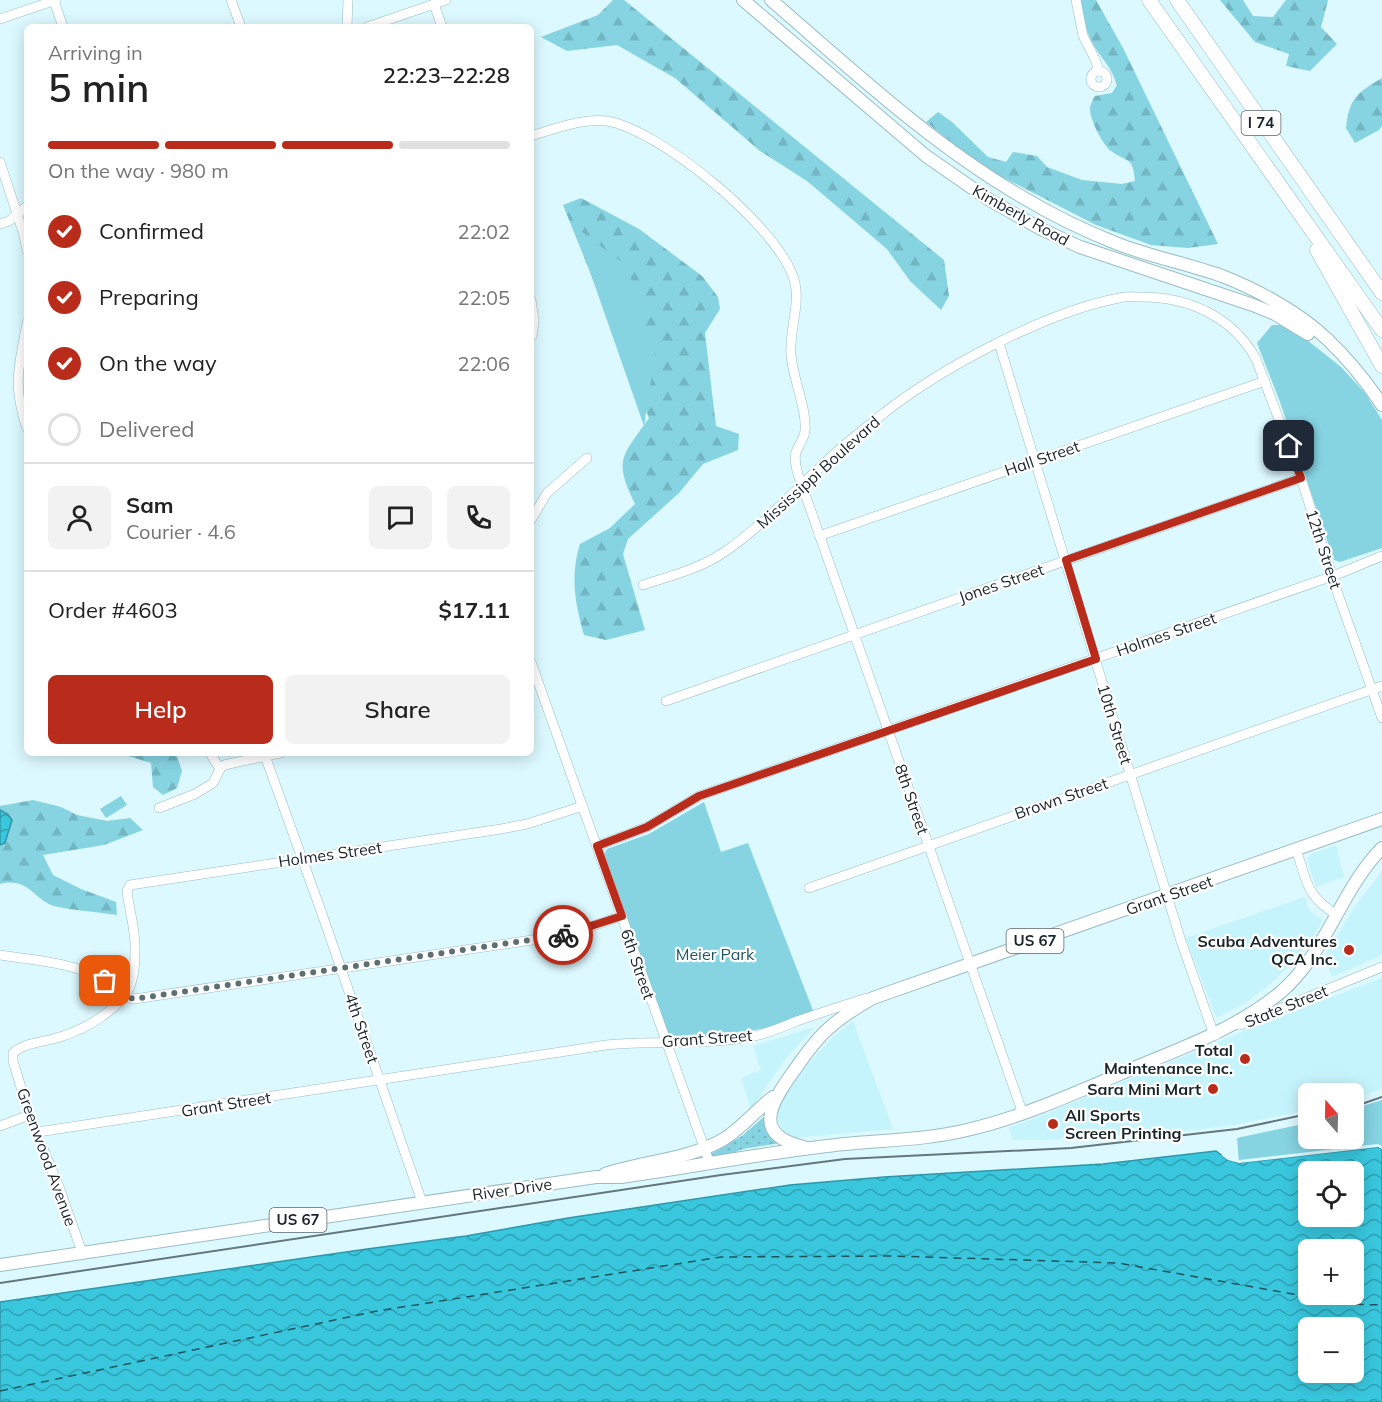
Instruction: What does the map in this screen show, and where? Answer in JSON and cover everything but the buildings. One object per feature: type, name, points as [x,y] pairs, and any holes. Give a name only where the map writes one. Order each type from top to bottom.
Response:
[{"type":"highway","name":"I 74","points":[[1149,0],[1382,330]]},
{"type":"highway","name":"I 74","points":[[1177,0],[1382,293]]},
{"type":"highway","points":[[1305,220],[1318,253],[1382,366]]},
{"type":"highway","points":[[1347,245],[1382,280]]},
{"type":"main road","name":"Kimberly Road","points":[[743,0],[926,156],[988,199],[1080,248],[1275,314],[1342,356]]},
{"type":"main road","name":"Kimberly Road","points":[[771,0],[848,67],[957,155],[1024,198],[1081,229],[1120,245],[1223,277],[1263,296],[1310,325],[1327,339],[1356,370],[1382,405]]},
{"type":"main road","name":"Grant Street","points":[[902,987],[1382,819]]},
{"type":"main road","name":"US 67","points":[[1214,1035],[1273,998],[1298,976],[1318,949],[1355,882],[1382,848]]},
{"type":"main road","name":"US 67","points":[[596,1177],[621,1168],[704,1148],[723,1139],[744,1124],[779,1092],[811,1048],[847,1013],[873,998],[902,987]]},
{"type":"main road","name":"State Street","points":[[1023,1114],[1214,1035]]},
{"type":"main road","points":[[779,1092],[771,1109],[772,1128],[781,1140],[808,1148]]},
{"type":"main road","name":"River Drive","points":[[0,1265],[596,1177],[621,1178],[808,1148],[955,1133],[1023,1114]]},
{"type":"street","points":[[0,19],[55,0],[62,24]]},
{"type":"street","points":[[231,0],[240,24]]},
{"type":"street","points":[[346,24],[348,0]]},
{"type":"street","points":[[376,24],[446,0]]},
{"type":"street","points":[[1076,0],[1083,36],[1099,71]]},
{"type":"street","points":[[434,4],[441,24]]},
{"type":"street","name":"8th Street","points":[[534,135],[583,122],[605,121],[630,127],[661,144],[717,186],[773,241],[788,265],[795,281],[796,294],[791,354],[805,433],[795,453],[801,485],[1023,1114]]},
{"type":"street","points":[[0,162],[24,238]]},
{"type":"street","points":[[0,224],[9,221],[24,209]]},
{"type":"street","name":"Mississippi Boulevard","points":[[643,585],[699,566],[721,554],[767,517],[834,454],[908,395],[966,360],[1043,322],[1121,297],[1174,299],[1200,308],[1221,319],[1238,334],[1251,351],[1264,381]]},
{"type":"street","points":[[24,340],[19,367],[18,396],[24,417]]},
{"type":"street","name":"10th Street","points":[[999,343],[1168,895],[1214,1035]]},
{"type":"street","name":"Hall Street","points":[[819,536],[1264,381]]},
{"type":"street","name":"12th Street","points":[[1264,381],[1301,478],[1339,597],[1382,718]]},
{"type":"street","points":[[534,515],[547,493],[587,458]]},
{"type":"street","name":"Jones Street","points":[[666,701],[1301,478]]},
{"type":"street","points":[[1333,576],[1382,556]]},
{"type":"street","name":"Holmes Street","points":[[597,846],[647,827],[699,796],[1333,576]]},
{"type":"street","name":"6th Street","points":[[534,671],[710,1164]]},
{"type":"street","name":"Brown Street","points":[[809,888],[1382,686]]},
{"type":"street","points":[[212,756],[220,769]]},
{"type":"street","points":[[159,808],[195,794],[213,783],[224,765],[260,756]]},
{"type":"street","name":"4th Street","points":[[264,756],[341,967],[422,1202]]},
{"type":"street","name":"Holmes Street","points":[[123,996],[128,990],[132,975],[135,949],[127,891],[134,883],[501,830],[583,806]]},
{"type":"street","points":[[1296,849],[1311,892],[1316,900],[1337,915]]},
{"type":"street","points":[[0,955],[71,966],[105,981],[123,996],[134,999],[566,934],[622,916]]},
{"type":"street","name":"State Street","points":[[1214,1035],[1382,967]]},
{"type":"street","name":"Grant Street","points":[[38,1132],[606,1045],[640,1041],[678,1043],[752,1036],[770,1032],[838,1006],[902,987]]},
{"type":"street","name":"Greenwood Avenue","points":[[82,1252],[38,1132],[30,1117],[13,1061],[13,1053],[19,1048],[61,1037],[84,1027],[110,1010],[123,996]]},
{"type":"street","points":[[0,1126],[30,1117]]},
{"type":"shaded area","points":[[1336,845],[1344,877],[1316,887],[1307,859],[1311,854]]},
{"type":"shaded area","points":[[1382,871],[1382,955],[1332,977],[1325,956],[1355,906]]},
{"type":"shaded area","points":[[1305,897],[1310,911],[1323,920],[1310,942],[1294,962],[1269,985],[1245,1003],[1216,1018],[1186,938]]},
{"type":"shaded area","points":[[1382,978],[1382,1089],[1364,1095],[1364,1083],[1298,1083],[1298,1112],[1234,1125],[1197,1130],[1013,1140],[1009,1127],[1031,1120],[1256,1026]]},
{"type":"shaded area","points":[[853,1021],[893,1129],[793,1138],[782,1130],[774,1109],[803,1069],[833,1037]]},
{"type":"shaded area","points":[[815,1027],[787,1057],[751,1109],[741,1078],[761,1070],[753,1046]]},
{"type":"green space","points":[[613,0],[624,0],[944,260],[949,296],[941,310],[910,281],[887,249],[807,181],[760,151],[675,78],[617,45],[567,51],[541,37],[598,15]]},
{"type":"green space","points":[[1079,0],[1096,0],[1123,48],[1218,244],[1188,248],[1151,245],[1096,225],[985,168],[926,122],[938,112],[952,122],[988,157],[1006,162],[1013,152],[1037,156],[1047,167],[1082,180],[1122,184],[1135,181],[1133,167],[1129,161],[1108,148],[1092,119],[1090,107],[1095,96],[1112,93],[1117,85],[1090,37]]},
{"type":"green space","points":[[1220,0],[1243,0],[1253,16],[1273,17],[1286,0],[1328,0],[1321,27],[1337,44],[1310,71],[1286,66],[1289,54],[1255,42]]},
{"type":"green space","points":[[1382,78],[1382,126],[1355,143],[1346,128],[1349,110],[1360,93]]},
{"type":"green space","points":[[581,198],[639,229],[702,276],[718,297],[720,309],[705,333],[716,426],[739,434],[738,450],[703,464],[679,493],[628,539],[623,554],[645,630],[606,640],[584,635],[578,612],[574,578],[577,556],[580,544],[610,528],[635,504],[624,477],[624,459],[627,450],[649,418],[563,205]]},
{"type":"green space","points":[[574,226],[627,266],[655,354],[644,426]]},
{"type":"green space","points":[[1272,325],[1281,325],[1307,340],[1341,367],[1365,393],[1382,420],[1382,548],[1340,562],[1334,560],[1280,402],[1257,343]]},
{"type":"green space","points":[[128,756],[177,756],[182,771],[177,788],[163,795],[153,787],[151,763]]},
{"type":"green space","points":[[121,796],[127,805],[106,818],[100,809]]},
{"type":"green space","points":[[33,800],[61,807],[77,815],[107,821],[130,818],[143,830],[104,845],[43,855],[53,875],[81,889],[116,902],[117,915],[57,907],[45,902],[17,883],[0,884],[0,806]]},
{"type":"green space","name":"Meier Park","points":[[704,802],[721,852],[748,843],[814,1013],[779,1025],[739,1032],[689,1037],[668,1034],[604,854],[607,849],[649,834]]},
{"type":"green space","points":[[1382,1100],[1382,1149],[1305,1154],[1239,1163],[1237,1138],[1298,1125],[1298,1149],[1364,1149],[1364,1106]]},
{"type":"green space","points":[[765,1116],[780,1143],[743,1149],[726,1156],[711,1157],[710,1154],[742,1136]]},
{"type":"water","points":[[0,810],[12,820],[5,843],[0,845]]},
{"type":"water","points":[[1378,1147],[1382,1149],[1382,1402],[0,1402],[0,1302],[466,1236],[568,1218],[790,1185],[1103,1164],[1216,1151],[1228,1160],[1239,1163]]},
{"type":"pier","points":[[1378,1144],[1382,1146],[1382,1149],[1378,1147],[1364,1149],[1364,1146]]},
{"type":"pier","points":[[1335,1149],[1361,1149],[1239,1163],[1221,1155],[1225,1154],[1239,1160]]},
{"type":"ferry route","points":[[0,1391],[377,1311],[721,1257],[893,1256],[1118,1263],[1349,1304],[1382,1305]]},
{"type":"railway","points":[[1364,1103],[1382,1097]]},
{"type":"railway","points":[[0,1283],[721,1175],[845,1159],[1071,1148],[1237,1129],[1298,1116]]},
{"type":"way so far","points":[[105,981],[123,996],[134,999],[563,935]]},
{"type":"place","name":"Scuba Adventures QCA Inc.","points":[[1349,950]]},
{"type":"place","name":"Total Maintenance Inc.","points":[[1245,1059]]},
{"type":"place","name":"Sara Mini Mart","points":[[1213,1089]]},
{"type":"place","name":"All Sports Screen Printing","points":[[1053,1124]]},
{"type":"route","points":[[563,935],[622,916],[597,846],[647,827],[699,796],[1096,659],[1066,560],[1301,478],[1289,446]]}]
